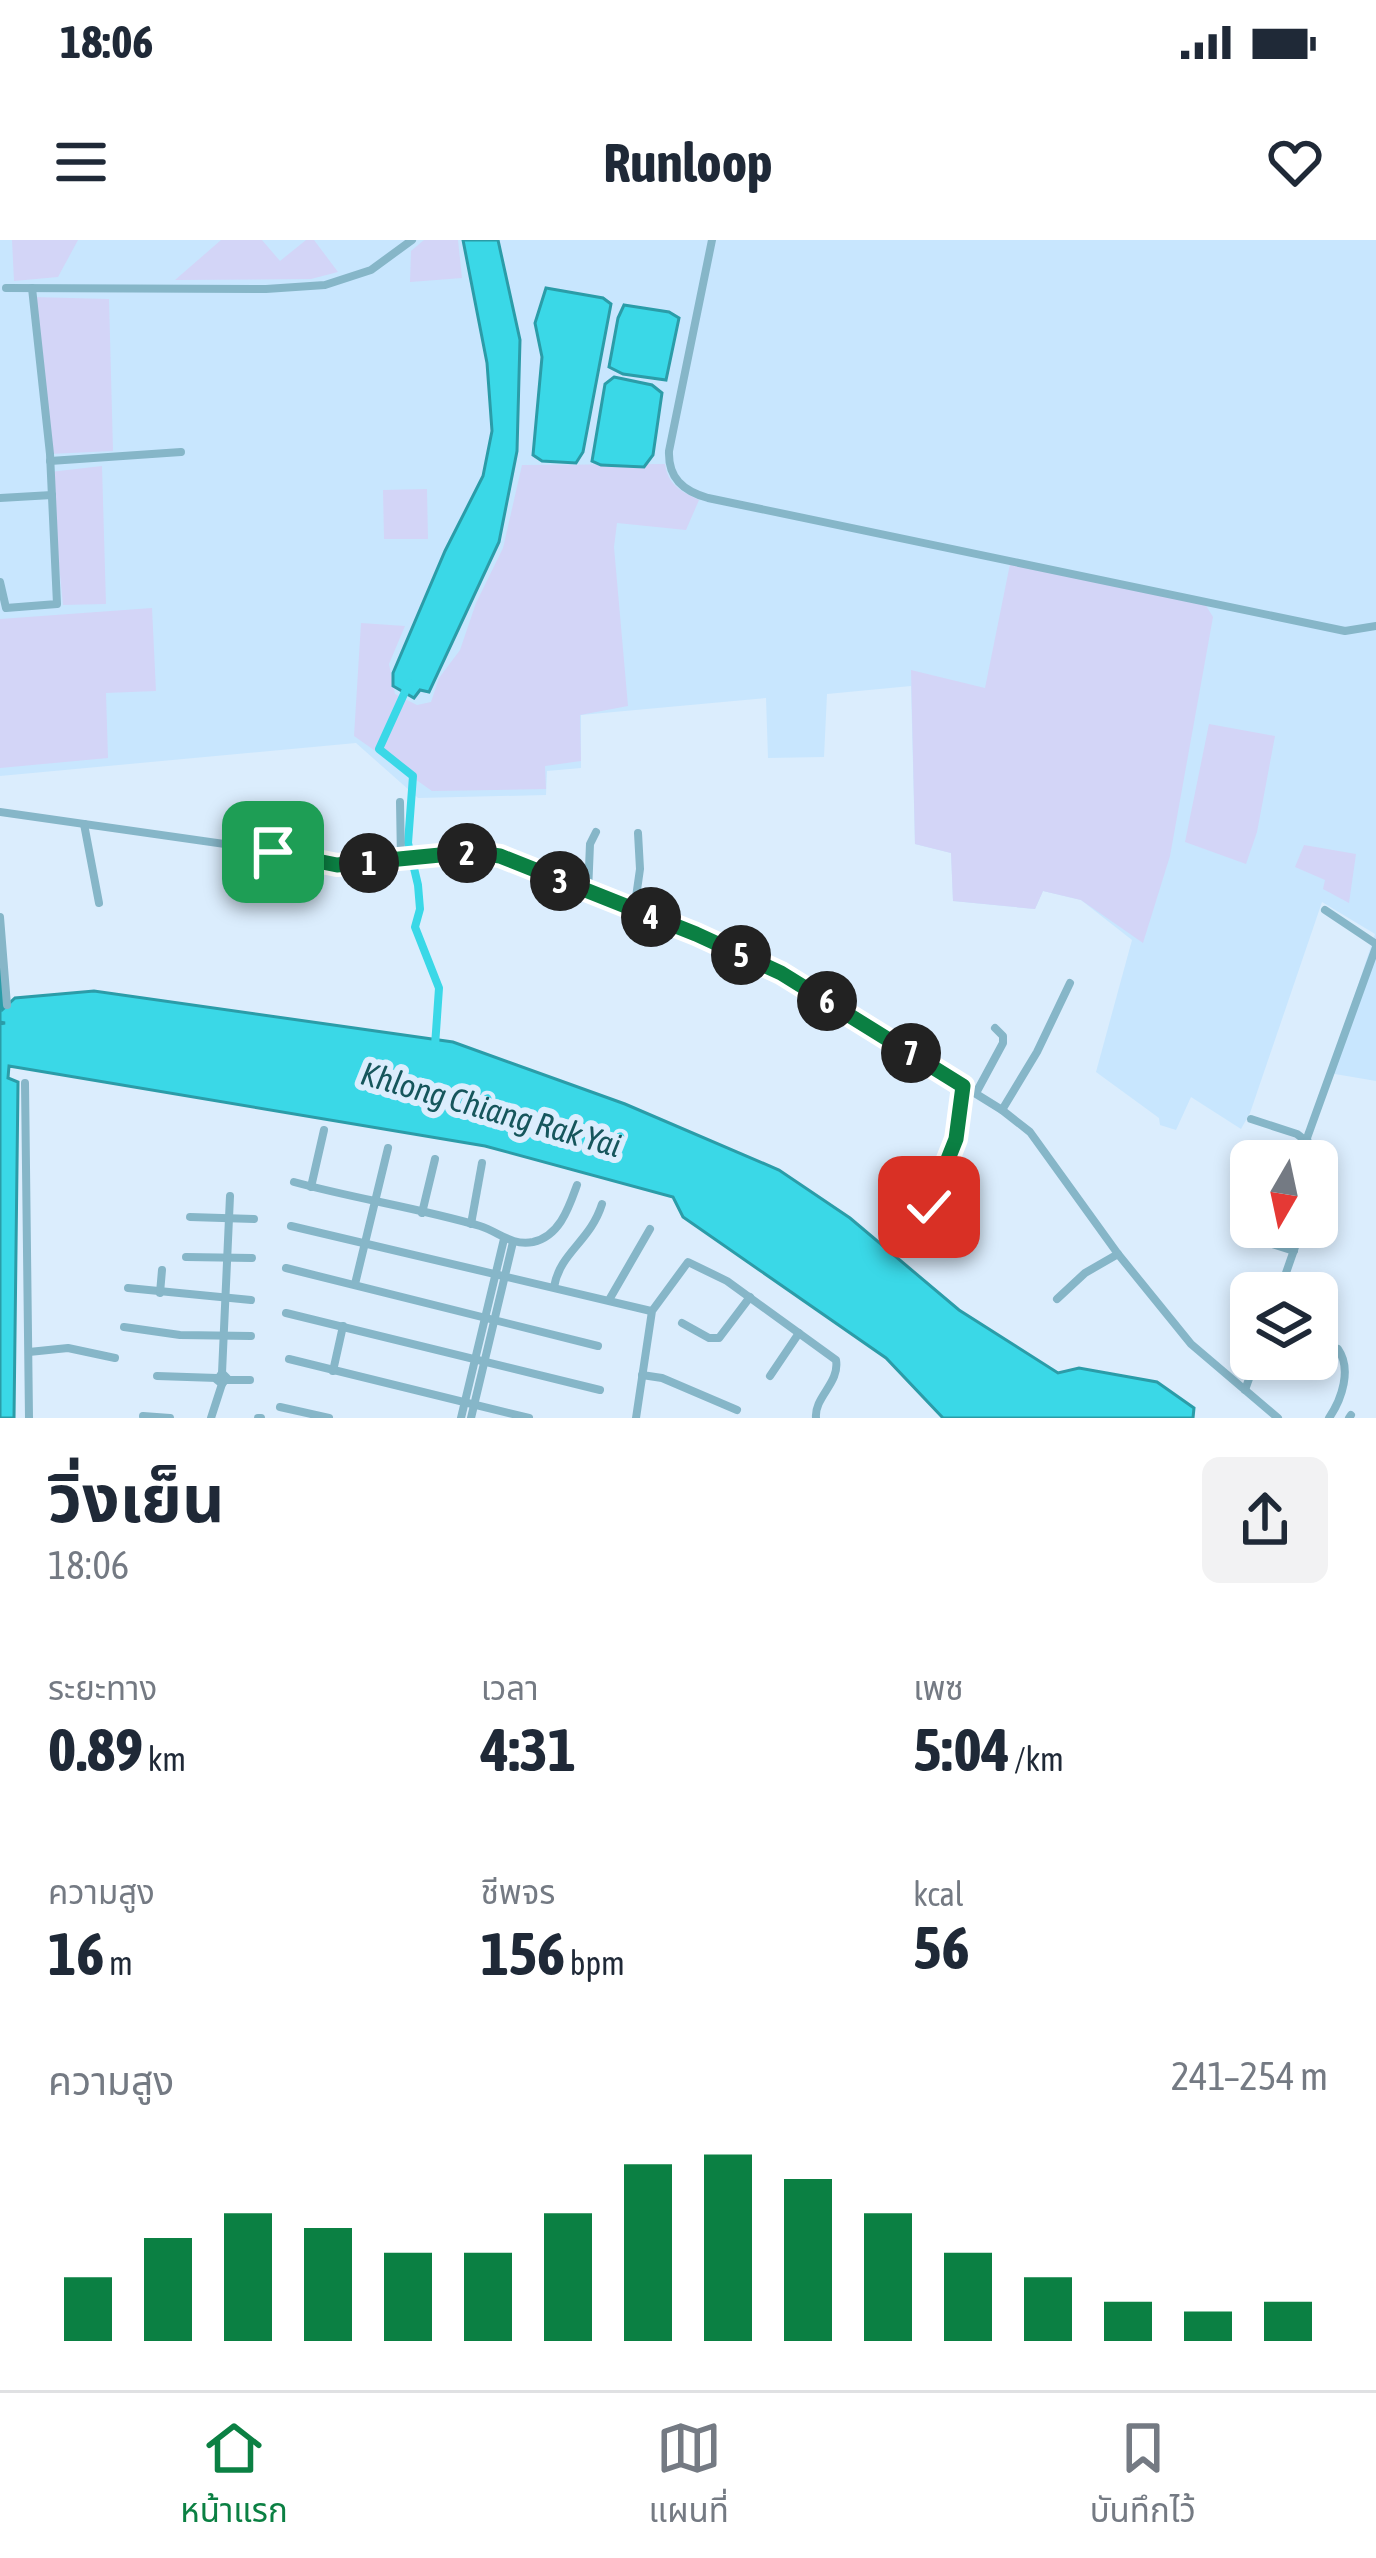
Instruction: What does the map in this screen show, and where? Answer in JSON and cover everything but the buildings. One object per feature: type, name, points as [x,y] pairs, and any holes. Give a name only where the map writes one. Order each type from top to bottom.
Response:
[{"type":"street","points":[[6,288],[325,285],[371,270],[412,240]]},
{"type":"street","points":[[712,240],[668,459],[675,479],[695,494],[1345,631],[1376,626]]},
{"type":"street","points":[[0,582],[6,608],[57,604],[50,461],[32,288]]},
{"type":"street","points":[[50,461],[181,452]]},
{"type":"street","points":[[0,498],[52,495]]},
{"type":"street","points":[[400,802],[403,858]]},
{"type":"street","points":[[0,812],[294,854],[320,863],[349,865],[486,853],[785,975],[1002,1110],[1045,1148],[1118,1254],[1191,1344],[1278,1418]]},
{"type":"street","points":[[84,824],[99,903]]},
{"type":"street","points":[[588,892],[590,844],[596,832]]},
{"type":"street","points":[[634,911],[640,869],[638,833]]},
{"type":"street","points":[[1306,1140],[1376,946],[1325,910]]},
{"type":"street","points":[[0,917],[7,1005]]},
{"type":"street","points":[[1002,1110],[1037,1052],[1070,982]]},
{"type":"street","points":[[976,1093],[1004,1040],[994,1028]]},
{"type":"street","points":[[25,1083],[28,1418]]},
{"type":"street","points":[[896,1246],[932,1202],[956,1139],[963,1086]]},
{"type":"street","points":[[1251,1118],[1305,1140]]},
{"type":"street","points":[[311,1187],[324,1130]]},
{"type":"street","points":[[355,1284],[388,1148]]},
{"type":"street","points":[[422,1213],[434,1159]]},
{"type":"street","points":[[471,1224],[482,1163]]},
{"type":"street","points":[[295,1183],[471,1224],[509,1240],[531,1243],[566,1216],[577,1185]]},
{"type":"street","points":[[211,1418],[222,1379],[230,1196]]},
{"type":"street","points":[[554,1287],[560,1264],[582,1244],[602,1204]]},
{"type":"street","points":[[190,1217],[254,1220]]},
{"type":"street","points":[[291,1226],[652,1311]]},
{"type":"street","points":[[612,1301],[650,1229]]},
{"type":"street","points":[[461,1418],[482,1359],[509,1240]]},
{"type":"street","points":[[1285,1248],[1294,1251]]},
{"type":"street","points":[[1286,1272],[1295,1248]]},
{"type":"street","points":[[1057,1299],[1085,1273],[1118,1254]]},
{"type":"street","points":[[186,1257],[252,1258]]},
{"type":"street","points":[[636,1418],[652,1311],[688,1262],[750,1297],[836,1360],[838,1366],[815,1410],[816,1418]]},
{"type":"street","points":[[286,1268],[598,1346]]},
{"type":"street","points":[[160,1293],[162,1270]]},
{"type":"street","points":[[128,1288],[251,1300]]},
{"type":"street","points":[[682,1323],[719,1338],[750,1297]]},
{"type":"street","points":[[286,1313],[600,1390]]},
{"type":"street","points":[[333,1370],[343,1326]]},
{"type":"street","points":[[124,1327],[251,1336]]},
{"type":"street","points":[[770,1376],[799,1333]]},
{"type":"street","points":[[29,1352],[68,1348],[115,1358]]},
{"type":"street","points":[[1329,1418],[1342,1389],[1345,1360],[1338,1349]]},
{"type":"street","points":[[289,1359],[529,1418]]},
{"type":"street","points":[[642,1375],[662,1378],[737,1410]]},
{"type":"street","points":[[157,1376],[250,1380]]},
{"type":"street","points":[[1245,1390],[1249,1380]]},
{"type":"street","points":[[470,1403],[471,1418]]},
{"type":"street","points":[[280,1407],[329,1418]]},
{"type":"street","points":[[143,1416],[170,1418]]},
{"type":"shaded area","points":[[0,240],[1376,240],[1376,1081],[1329,1073],[1375,934],[1322,902],[1241,1129],[1191,1097],[1176,1130],[1160,1125],[1159,1118],[1096,1072],[1132,940],[1081,900],[1043,891],[1035,909],[953,901],[951,853],[915,844],[911,686],[827,694],[824,757],[768,758],[766,698],[581,715],[581,768],[547,771],[546,795],[418,798],[356,743],[0,776]]},
{"type":"shaded area","points":[[12,240],[78,240],[58,277],[14,281]]},
{"type":"shaded area","points":[[221,240],[262,240],[280,261],[306,240],[314,240],[338,272],[311,279],[175,280]]},
{"type":"shaded area","points":[[424,240],[458,240],[462,278],[410,282],[411,251]]},
{"type":"shaded area","points":[[33,297],[109,299],[113,451],[50,454]]},
{"type":"shaded area","points":[[665,464],[672,482],[699,500],[686,530],[617,523],[614,547],[628,706],[580,715],[581,761],[545,766],[546,789],[432,791],[354,736],[361,623],[405,626],[389,664],[395,694],[417,705],[431,702],[439,678],[460,650],[503,548],[522,465]]},
{"type":"shaded area","points":[[102,466],[106,604],[63,605],[50,472]]},
{"type":"shaded area","points":[[427,489],[428,539],[384,539],[383,490]]},
{"type":"shaded area","points":[[1010,564],[1205,604],[1213,617],[1170,856],[1143,943],[1081,900],[1043,891],[1035,909],[953,901],[951,853],[915,844],[911,670],[985,688]]},
{"type":"shaded area","points":[[152,608],[156,691],[106,693],[108,758],[0,768],[0,619]]},
{"type":"shaded area","points":[[1209,724],[1275,736],[1257,832],[1246,864],[1185,842]]},
{"type":"shaded area","points":[[1304,845],[1356,854],[1349,903],[1323,889],[1325,880],[1295,867]]},
{"type":"water","points":[[463,240],[498,240],[520,340],[517,451],[499,542],[429,692],[420,690],[414,698],[393,686],[393,673],[483,476],[492,431],[487,363]]},
{"type":"water","points":[[546,288],[603,298],[611,304],[583,452],[576,463],[542,461],[533,455],[542,357],[535,323]]},
{"type":"water","points":[[624,305],[679,318],[666,380],[623,374],[609,367]]},
{"type":"water","points":[[614,377],[652,385],[662,393],[653,455],[644,467],[592,461],[605,384]]},
{"type":"water","name":"Khlong Chiang Rak Yai","points":[[0,964],[3,1009],[15,998],[94,991],[453,1042],[625,1104],[779,1170],[850,1218],[959,1310],[1058,1373],[1079,1368],[1157,1382],[1194,1408],[1193,1418],[943,1418],[886,1358],[683,1217],[673,1197],[485,1146],[9,1066],[8,1078],[18,1082],[14,1418],[0,1418],[0,1024],[5,1023],[0,1022]]},
{"type":"waterway","points":[[409,683],[379,749],[413,776],[408,843],[418,885],[420,909],[415,927],[439,988],[435,1046]]},
{"type":"route","points":[[273,852],[337,865],[471,852],[500,856],[785,975],[963,1086],[956,1139],[929,1207]]}]
